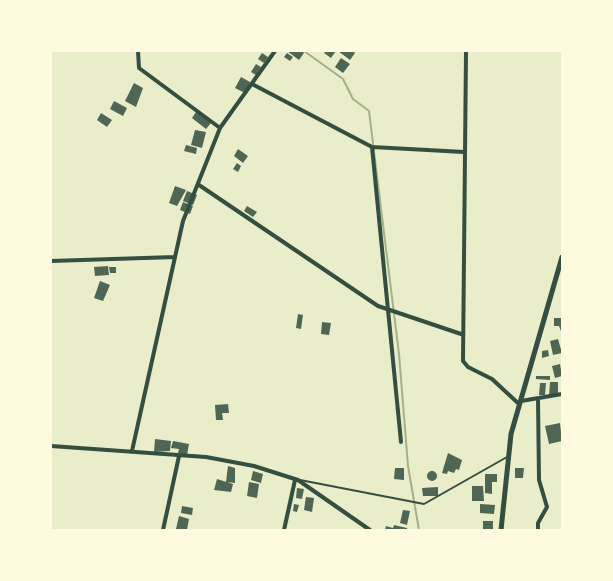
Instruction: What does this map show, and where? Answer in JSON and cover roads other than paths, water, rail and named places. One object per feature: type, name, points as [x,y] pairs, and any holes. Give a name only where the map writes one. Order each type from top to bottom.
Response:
[{"type":"street","points":[[138,51],[139,68],[220,128]]},
{"type":"street","points":[[132,451],[183,221],[220,128],[275,51]]},
{"type":"street","points":[[466,51],[461,334],[463,361],[468,367],[492,379],[520,402],[562,394]]},
{"type":"street","points":[[252,84],[372,147],[464,152]]},
{"type":"street","points":[[372,147],[401,442]]},
{"type":"street","points":[[199,184],[378,306],[390,312],[461,334]]},
{"type":"street","points":[[51,261],[175,257]]},
{"type":"street","points":[[501,530],[507,457],[520,402],[562,257]]},
{"type":"street","points":[[538,399],[539,480],[547,507],[538,523],[538,530]]},
{"type":"street","points":[[51,446],[206,457],[254,466],[297,480],[370,530]]},
{"type":"street","points":[[163,530],[179,456]]},
{"type":"street","points":[[284,530],[297,480]]},
{"type":"lane","points":[[297,480],[424,504],[507,457]]},
{"type":"waterway","points":[[304,51],[343,79],[353,99],[369,111],[399,354],[408,466],[419,530]]}]
